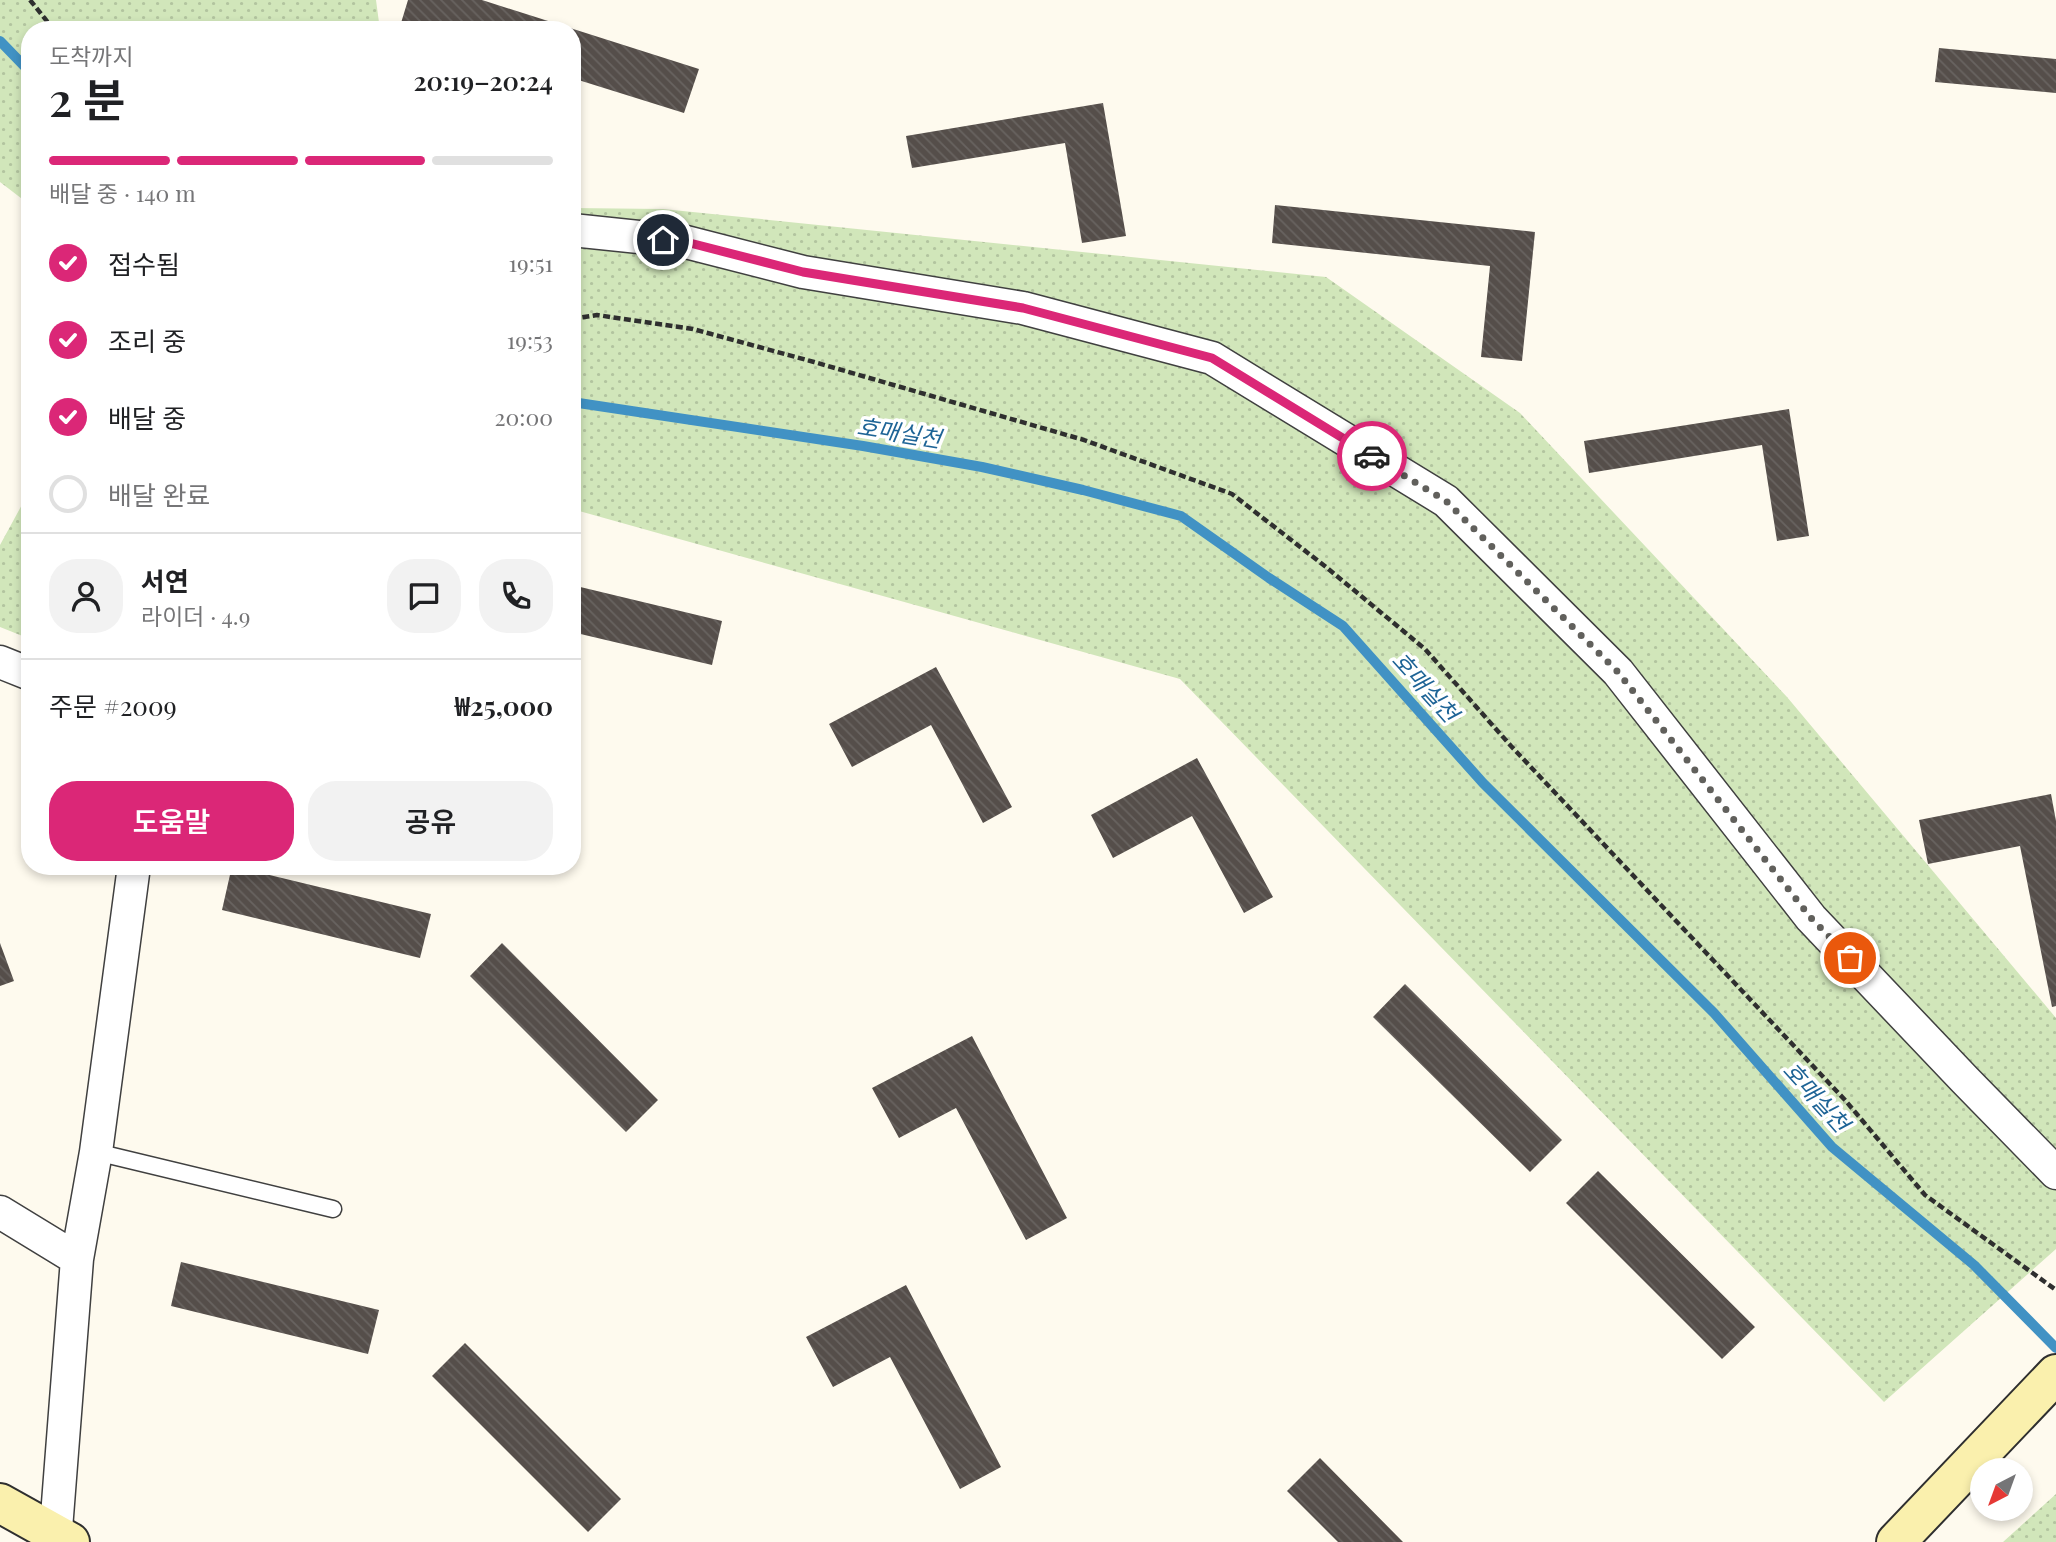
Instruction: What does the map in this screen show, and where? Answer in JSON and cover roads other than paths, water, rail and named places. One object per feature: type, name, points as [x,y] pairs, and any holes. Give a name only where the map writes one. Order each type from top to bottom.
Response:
[{"type":"street","points":[[581,231],[686,242],[803,272],[1023,308],[1212,358],[1446,501],[1618,672],[1811,918],[2056,1172]]},
{"type":"street","points":[[0,662],[21,670]]},
{"type":"street","points":[[0,1503],[61,1539],[77,1259],[96,1152],[133,875]]},
{"type":"street","points":[[0,1212],[77,1259]]},
{"type":"street","points":[[1896,1542],[2056,1374]]},
{"type":"lane","points":[[96,1152],[332,1209]]},
{"type":"waterway","name":"호매실천","points":[[0,41],[21,63]]},
{"type":"waterway","name":"호매실천","points":[[581,403],[982,467],[1181,516],[1343,626],[1483,783],[1714,1013],[1832,1147],[1974,1265],[2056,1348]]}]
